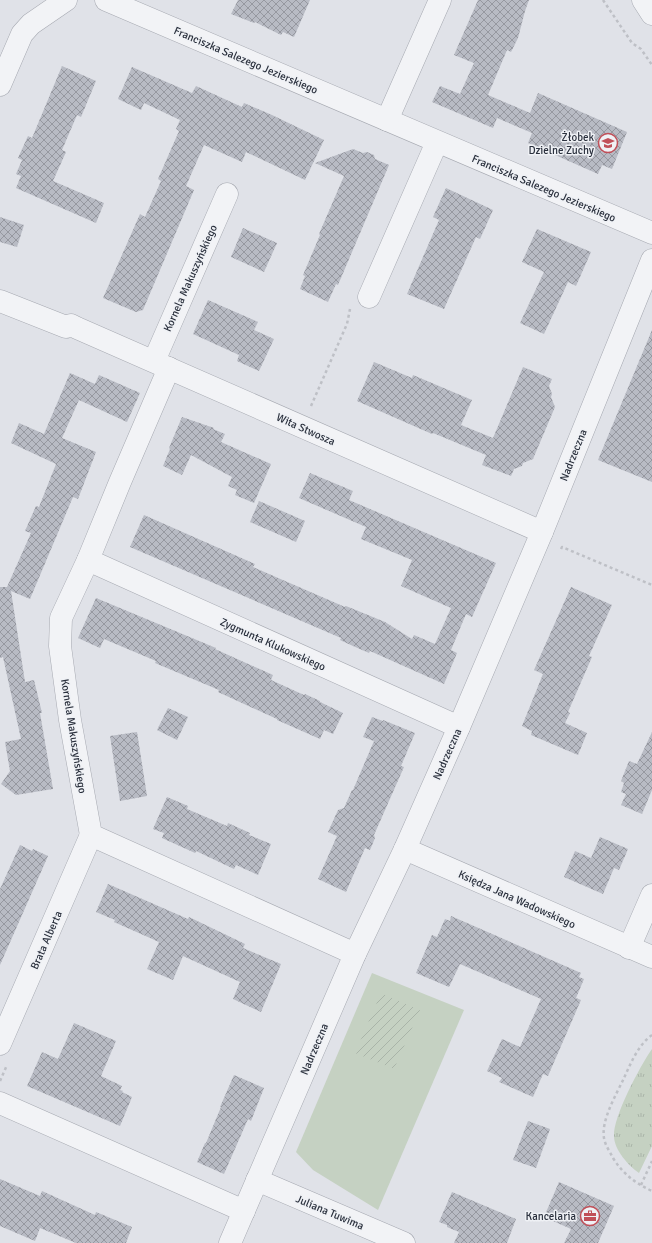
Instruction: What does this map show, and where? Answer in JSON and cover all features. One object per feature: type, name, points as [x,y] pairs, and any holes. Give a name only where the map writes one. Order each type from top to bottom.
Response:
[{"type":"street","points":[[0,85],[22,34],[30,24],[66,0]]},
{"type":"street","name":"Franciszka Salezego Jezierskiego","points":[[106,0],[652,233]]},
{"type":"street","points":[[387,120],[440,0]]},
{"type":"street","points":[[369,297],[437,142]]},
{"type":"street","name":"Kornela Makuszyńskiego","points":[[91,835],[70,720],[60,646],[61,618],[88,560],[120,482],[161,365],[227,194]]},
{"type":"street","name":"Nadrzeczna","points":[[230,1243],[355,954],[405,849],[459,727],[542,532],[652,260]]},
{"type":"street","name":"Wita Stwosza","points":[[0,301],[66,327],[71,325],[542,532]]},
{"type":"street","name":"Zygmunta Klukowskiego","points":[[88,560],[459,727]]},
{"type":"street","points":[[91,835],[355,954]]},
{"type":"street","name":"Brata Alberta","points":[[0,1044],[91,835]]},
{"type":"street","name":"Księdza Jana Wadowskiego","points":[[405,849],[652,958]]},
{"type":"street","points":[[629,948],[652,895]]},
{"type":"street","points":[[0,1103],[244,1211]]},
{"type":"street","name":"Juliana Tuwima","points":[[257,1180],[404,1243]]},
{"type":"path","points":[[603,0],[632,43],[641,49],[652,66]]},
{"type":"path","points":[[559,554],[562,547],[652,585]]},
{"type":"path","points":[[652,1036],[637,1051],[609,1110],[604,1138],[609,1150],[623,1172],[652,1191]]},
{"type":"path","points":[[641,1185],[652,1161]]},
{"type":"green space","points":[[372,973],[464,1010],[378,1210],[313,1170],[296,1152]]},
{"type":"green space","points":[[381,993],[420,1010],[394,1069],[355,1053]]},
{"type":"green space","points":[[652,1049],[652,1146],[639,1173],[619,1152],[616,1147],[614,1136],[622,1105]]},
{"type":"building","points":[[238,0],[310,0],[294,37],[283,32],[281,35],[255,22],[254,23],[231,14]]},
{"type":"building","points":[[478,0],[529,0],[518,38],[511,52],[507,50],[488,95],[530,113],[538,93],[627,132],[612,169],[602,165],[598,174],[528,143],[532,133],[497,118],[493,128],[432,102],[440,86],[460,94],[474,63],[454,55]]},
{"type":"building","points":[[62,66],[96,81],[81,117],[77,115],[62,150],[66,152],[53,181],[104,203],[96,223],[16,188],[21,176],[16,174],[22,160],[18,158],[28,136],[32,138]]},
{"type":"building","points":[[132,67],[192,93],[196,86],[242,107],[244,103],[324,140],[305,180],[246,152],[242,162],[204,145],[186,186],[194,190],[143,310],[136,312],[103,298],[140,214],[145,217],[161,181],[158,179],[179,131],[176,129],[180,120],[144,103],[141,110],[118,99]]},
{"type":"building","points":[[353,149],[374,155],[375,159],[389,165],[338,285],[336,284],[328,302],[300,289],[305,276],[303,275],[344,176],[315,163]]},
{"type":"building","points":[[446,188],[493,210],[480,239],[476,237],[444,309],[407,294],[439,220],[433,217]]},
{"type":"building","points":[[0,217],[24,225],[17,247],[0,242]]},
{"type":"building","points":[[243,228],[277,243],[264,272],[231,257]]},
{"type":"building","points":[[537,229],[591,252],[576,286],[568,282],[544,334],[520,323],[544,272],[522,262]]},
{"type":"building","points":[[208,300],[258,322],[254,330],[274,339],[259,371],[237,361],[239,355],[193,334]]},
{"type":"building","points":[[652,330],[652,482],[598,460]]},
{"type":"building","points":[[374,362],[412,378],[413,375],[472,400],[461,425],[493,438],[523,367],[552,379],[549,386],[555,407],[533,459],[514,469],[511,476],[482,465],[486,455],[433,433],[432,434],[357,401]]},
{"type":"building","points":[[70,373],[95,384],[99,375],[140,393],[127,422],[79,400],[62,438],[96,452],[78,499],[73,497],[30,599],[11,591],[25,682],[34,680],[42,713],[40,713],[53,789],[16,795],[1,784],[10,771],[5,742],[21,739],[3,657],[0,658],[0,587],[7,587],[31,533],[25,531],[36,506],[39,507],[56,464],[11,443],[19,423],[44,434]]},
{"type":"building","points":[[182,417],[214,428],[213,429],[225,434],[221,442],[271,464],[254,503],[235,495],[237,490],[228,486],[232,477],[191,455],[182,475],[163,466]]},
{"type":"building","points":[[310,473],[353,491],[349,500],[496,563],[472,617],[466,614],[451,650],[457,653],[444,684],[370,651],[369,653],[340,640],[341,638],[130,547],[144,515],[255,564],[253,567],[345,607],[346,606],[385,622],[412,639],[414,635],[435,644],[451,608],[401,586],[412,560],[361,539],[366,527],[299,498]]},
{"type":"building","points":[[259,501],[305,521],[296,542],[250,522]]},
{"type":"building","points":[[571,587],[612,605],[589,656],[592,657],[568,712],[570,713],[565,723],[587,733],[578,755],[531,735],[532,731],[522,726],[543,674],[534,670]]},
{"type":"building","points":[[96,598],[216,648],[215,649],[273,675],[271,680],[304,695],[305,694],[343,713],[333,734],[324,730],[320,739],[218,692],[219,690],[155,663],[156,661],[104,639],[100,648],[78,638]]},
{"type":"building","points":[[168,708],[188,717],[177,740],[157,730]]},
{"type":"building","points":[[372,717],[415,733],[401,766],[404,767],[374,835],[375,838],[370,850],[365,848],[346,892],[318,879],[337,836],[328,832],[338,810],[344,808],[374,741],[363,737]]},
{"type":"building","points":[[137,732],[147,796],[120,801],[110,736]]},
{"type":"building","points":[[652,732],[652,790],[642,814],[621,805],[626,794],[621,792],[624,783],[621,781],[629,761],[637,764]]},
{"type":"building","points":[[167,797],[188,806],[187,809],[227,826],[228,823],[250,833],[249,835],[271,844],[258,875],[236,865],[234,869],[196,851],[195,853],[162,838],[164,833],[153,829]]},
{"type":"building","points":[[600,837],[628,849],[619,870],[614,868],[603,894],[564,877],[575,851],[591,858]]},
{"type":"building","points":[[20,845],[48,856],[0,965],[0,889]]},
{"type":"building","points":[[108,884],[188,919],[189,917],[245,944],[243,948],[281,964],[261,1012],[233,999],[240,982],[183,956],[173,980],[147,969],[159,942],[114,922],[115,920],[96,912]]},
{"type":"building","points":[[451,916],[581,973],[579,977],[584,979],[576,998],[581,1000],[548,1076],[543,1074],[533,1097],[499,1082],[502,1078],[487,1071],[502,1039],[520,1047],[541,999],[460,964],[449,987],[416,973],[432,935],[437,937],[445,919],[450,921]]},
{"type":"building","points":[[74,1023],[116,1041],[101,1076],[122,1086],[120,1090],[132,1097],[120,1126],[27,1086],[42,1052],[58,1059]]},
{"type":"building","points":[[234,1075],[264,1088],[251,1121],[248,1119],[224,1174],[197,1162]]},
{"type":"building","points":[[528,1121],[550,1129],[536,1168],[513,1160]]},
{"type":"building","points":[[0,1179],[40,1196],[42,1191],[95,1215],[96,1212],[132,1227],[126,1243],[76,1243],[40,1228],[35,1241],[0,1226]]},
{"type":"building","points":[[559,1182],[614,1206],[598,1243],[564,1243],[571,1229],[544,1217]]},
{"type":"building","points":[[452,1192],[516,1219],[507,1243],[454,1243],[459,1232],[439,1222]]},
{"type":"place","name":"Żłobek Dzielne Zuchy","points":[[608,143]]},
{"type":"place","name":"Kancelaria","points":[[590,1216]]}]
